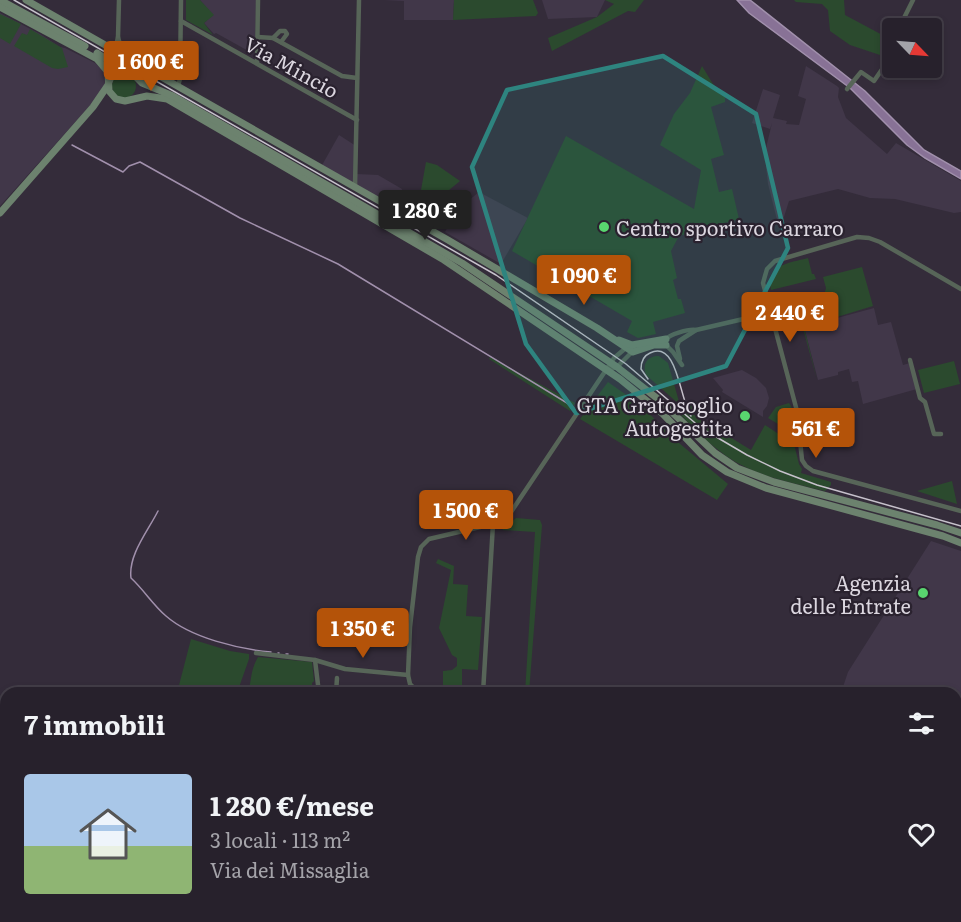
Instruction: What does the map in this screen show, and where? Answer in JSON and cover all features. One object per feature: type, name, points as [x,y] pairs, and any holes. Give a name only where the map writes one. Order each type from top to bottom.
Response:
[{"type":"main road","points":[[2,0],[122,70],[131,72],[147,86],[173,96],[446,253],[609,366],[663,414],[702,455],[739,478],[766,488],[943,536],[961,543]]},
{"type":"main road","points":[[26,0],[355,187],[630,348],[667,344]]},
{"type":"main road","points":[[0,7],[98,59],[108,72],[108,83],[113,97]]},
{"type":"main road","points":[[0,213],[93,107],[113,74],[122,70]]},
{"type":"main road","points":[[134,98],[139,88],[138,79]]},
{"type":"main road","points":[[93,107],[113,97],[123,101],[152,96],[167,99],[444,260],[609,366],[617,368],[658,399],[715,453],[750,474],[961,533]]},
{"type":"street","points":[[115,51],[118,37],[119,0]]},
{"type":"street","points":[[178,86],[181,0]]},
{"type":"street","points":[[257,63],[258,0]]},
{"type":"street","points":[[355,187],[359,0]]},
{"type":"street","points":[[904,18],[913,0]]},
{"type":"street","name":"Via Mincio","points":[[181,21],[357,120]]},
{"type":"street","points":[[273,38],[280,31],[285,31],[286,34],[281,42]]},
{"type":"street","points":[[107,46],[118,37]]},
{"type":"street","points":[[118,37],[123,55]]},
{"type":"street","points":[[258,37],[273,38],[342,76],[357,78]]},
{"type":"street","points":[[847,89],[858,74],[864,72],[874,81],[882,69]]},
{"type":"street","points":[[961,289],[880,242],[860,237],[772,262],[767,269],[763,283],[797,411],[801,454],[806,466],[813,471],[961,511]]},
{"type":"street","points":[[675,336],[682,365],[667,344],[669,336],[675,336],[691,329],[696,330],[752,317],[762,312],[768,303]]},
{"type":"street","points":[[762,312],[771,314]]},
{"type":"street","points":[[752,317],[764,318],[771,314]]},
{"type":"street","points":[[764,318],[774,325]]},
{"type":"street","points":[[667,344],[678,344],[696,330]]},
{"type":"street","points":[[413,687],[408,675],[410,627],[418,554],[422,545],[429,539],[494,524],[506,518],[609,366],[630,348]]},
{"type":"street","points":[[617,368],[630,348]]},
{"type":"street","points":[[910,360],[920,398],[925,402],[934,434],[941,434]]},
{"type":"street","points":[[483,687],[494,524]]},
{"type":"street","points":[[256,653],[315,660],[345,669],[408,675]]},
{"type":"street","points":[[315,660],[319,687]]},
{"type":"street","points":[[336,687],[337,678]]},
{"type":"highlighted area","points":[[663,56],[756,114],[788,248],[726,366],[576,413],[526,344],[472,167],[507,90]]},
{"type":"shaded area","points":[[200,0],[256,0],[255,50],[252,53],[214,34],[204,23],[213,15]]},
{"type":"shaded area","points":[[384,0],[454,0],[453,20],[404,20],[404,1]]},
{"type":"shaded area","points":[[542,0],[605,0],[597,17],[548,19]]},
{"type":"shaded area","points":[[737,0],[750,0],[865,91],[924,150],[961,171],[961,179],[907,145],[850,88],[749,13]]},
{"type":"shaded area","points":[[0,13],[60,47],[95,63],[106,73],[105,85],[101,93],[0,206]]},
{"type":"shaded area","points":[[806,66],[839,88],[838,97],[846,118],[887,154],[896,143],[961,181],[961,212],[954,213],[895,199],[870,198],[838,189],[789,201],[783,220],[777,220],[766,167],[766,148],[772,123],[770,129],[752,123],[763,89],[780,95],[773,118],[787,121],[786,124],[799,125],[806,99],[798,96]]},
{"type":"shaded area","points":[[339,135],[356,146],[356,174],[378,175],[402,189],[398,211],[321,167]]},
{"type":"shaded area","points":[[479,192],[528,218],[501,264],[445,232],[457,210]]},
{"type":"shaded area","points":[[874,308],[878,325],[891,322],[903,365],[910,363],[917,389],[863,404],[858,381],[852,382],[849,369],[838,372],[838,375],[818,380],[804,327]]},
{"type":"shaded area","points":[[742,370],[756,378],[766,388],[769,398],[763,411],[763,417],[722,392],[723,390],[713,378]]},
{"type":"shaded area","points":[[931,541],[961,551],[961,687],[843,687],[848,672]]},
{"type":"green space","points":[[186,0],[200,0],[214,15],[204,23],[213,35],[186,20]]},
{"type":"green space","points":[[454,0],[533,0],[538,13],[536,16],[453,20]]},
{"type":"green space","points":[[605,0],[644,0],[635,12],[628,11],[552,51],[548,38],[597,17],[614,4]]},
{"type":"green space","points":[[794,0],[844,0],[845,15],[882,35],[880,55],[850,45],[830,31],[828,10],[822,4]]},
{"type":"green space","points":[[0,14],[21,24],[10,44],[0,38]]},
{"type":"green space","points":[[30,29],[62,48],[68,67],[52,68],[14,46],[22,33],[27,35]]},
{"type":"green space","name":"Centro sportivo Carraro","points":[[702,66],[713,84],[725,95],[725,102],[711,107],[724,155],[711,159],[719,192],[732,189],[739,219],[679,236],[671,251],[677,278],[673,280],[685,313],[653,322],[656,334],[638,338],[627,332],[632,321],[512,251],[566,136],[694,209],[701,170],[660,145],[674,114],[690,93]]},
{"type":"green space","points":[[124,74],[133,77],[136,86],[133,95],[124,98],[115,95],[112,86],[115,77]]},
{"type":"green space","points":[[426,162],[437,165],[460,181],[437,200],[425,221],[409,212],[421,190]]},
{"type":"green space","points":[[808,258],[812,274],[816,279],[771,290],[770,282],[775,270],[780,266]]},
{"type":"green space","points":[[862,267],[873,306],[804,327],[817,380],[797,306],[824,295],[826,288],[823,277]]},
{"type":"green space","points":[[659,356],[668,363],[680,405],[646,375],[647,361],[651,357]]},
{"type":"green space","points":[[490,357],[575,403],[570,411],[489,359]]},
{"type":"green space","points":[[954,361],[960,384],[924,393],[918,370]]},
{"type":"green space","points":[[608,382],[642,406],[673,438],[728,484],[717,500],[580,419]]},
{"type":"green space","points":[[680,401],[691,403],[694,415],[751,450],[765,425],[794,444],[802,469],[801,473],[831,482],[831,485],[825,491],[770,477],[744,467],[709,442],[677,411],[681,406]]},
{"type":"green space","points":[[789,403],[794,415],[794,422],[790,427],[783,427],[768,418],[776,407]]},
{"type":"green space","points":[[952,481],[957,504],[917,491]]},
{"type":"green space","points":[[516,518],[540,520],[542,525],[529,687],[525,687],[535,532],[502,530]]},
{"type":"green space","points":[[438,559],[454,566],[453,584],[468,585],[466,616],[482,617],[478,670],[462,669],[462,687],[443,687],[443,671],[452,670],[457,666],[457,658],[452,655],[439,628],[451,570],[436,563]]},
{"type":"green space","points":[[191,639],[230,651],[249,654],[239,687],[179,687]]},
{"type":"green space","points":[[258,657],[312,662],[314,681],[312,687],[249,687]]},
{"type":"waterway","points":[[72,145],[123,172],[129,166],[140,162],[240,218],[338,264],[572,406]]},
{"type":"waterway","points":[[158,511],[136,552],[131,578],[176,624],[216,641],[271,652]]},
{"type":"tram line","points":[[14,0],[496,275],[626,364],[701,428],[747,455],[817,485],[961,526]]},
{"type":"tram line","points":[[648,379],[641,369],[644,358],[650,353],[659,351],[667,355],[677,374],[691,416]]},
{"type":"place","name":"Centro sportivo Carraro","points":[[604,227]]},
{"type":"place","name":"GTA Gratosoglio Autogestita","points":[[745,416]]},
{"type":"place","name":"Agenzia delle Entrate","points":[[923,593]]}]
